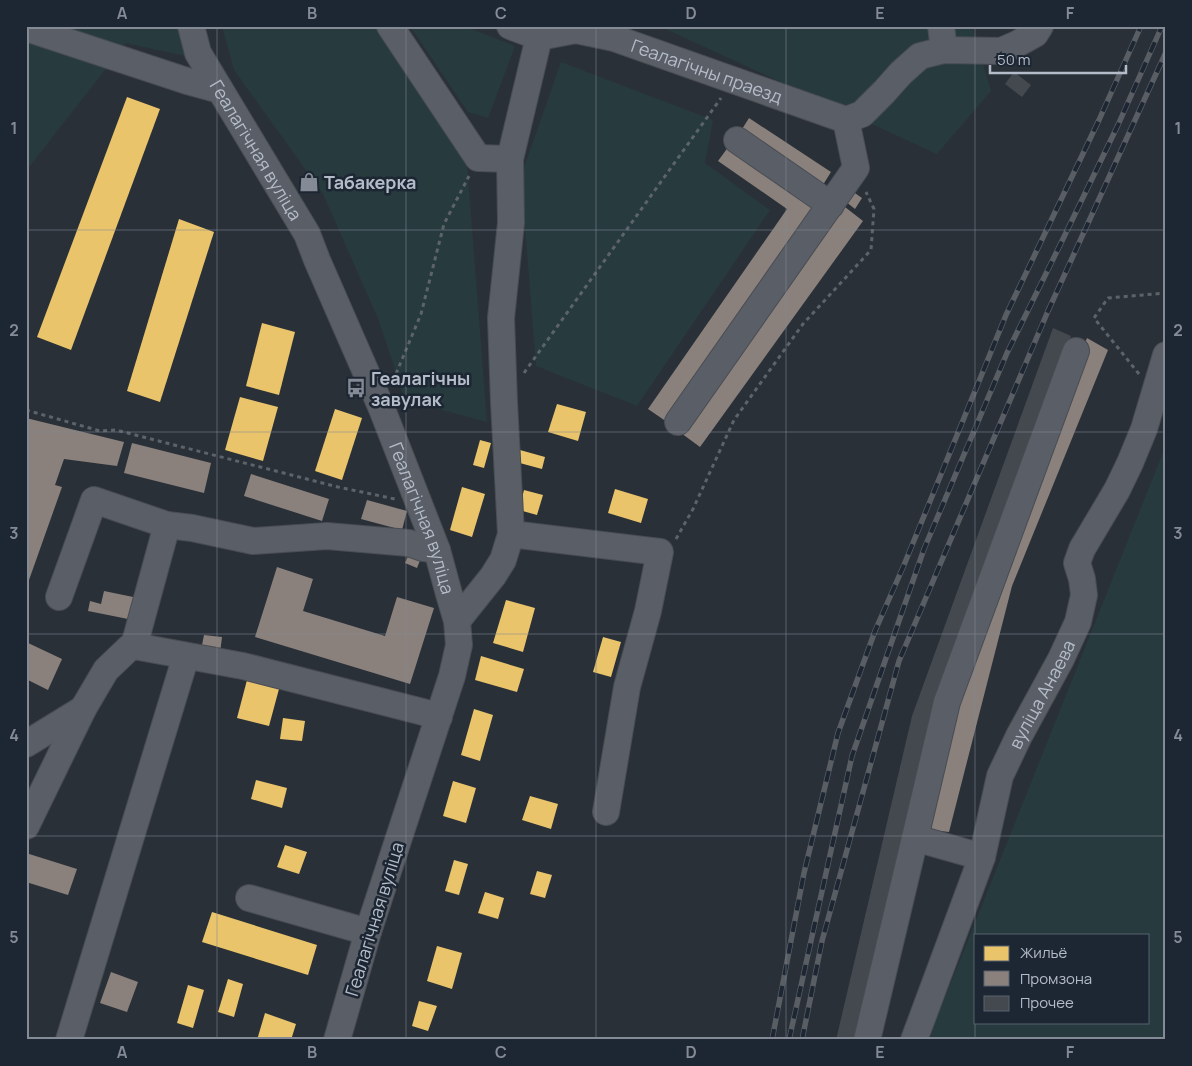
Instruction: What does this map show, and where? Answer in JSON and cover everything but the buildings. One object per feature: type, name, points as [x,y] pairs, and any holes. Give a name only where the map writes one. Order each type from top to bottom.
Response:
[{"type":"street","name":"Геалагічная вуліца","points":[[191,26],[198,54],[307,234],[382,409],[437,550],[457,621],[459,645],[452,676],[368,932],[338,1040]]},
{"type":"street","points":[[390,26],[478,158],[510,159]]},
{"type":"street","points":[[457,621],[493,576],[503,560],[511,534],[501,318],[510,223],[510,159],[546,32],[510,26]]},
{"type":"street","points":[[678,422],[856,168],[846,120],[862,114],[901,73],[942,38],[1001,51],[1035,34],[1040,26]]},
{"type":"street","points":[[26,28],[220,90]]},
{"type":"street","name":"Геалагічны праезд","points":[[546,32],[576,30],[614,38],[846,120]]},
{"type":"street","points":[[737,140],[831,205]]},
{"type":"street","points":[[867,1040],[947,702],[1076,351]]},
{"type":"street","name":"вуліца Анаева","points":[[914,1040],[982,857],[1000,776],[1019,736],[1062,659],[1078,622],[1084,595],[1077,563],[1082,549],[1117,490],[1144,429],[1166,355]]},
{"type":"street","points":[[59,597],[94,500],[167,525],[192,528],[253,541],[327,536],[409,543],[437,550]]},
{"type":"street","points":[[134,646],[167,525]]},
{"type":"street","points":[[511,534],[660,552],[648,611],[626,687],[606,812]]},
{"type":"street","points":[[26,826],[84,709],[106,670],[134,646],[261,670],[439,717]]},
{"type":"street","points":[[69,1040],[186,656]]},
{"type":"street","points":[[26,744],[84,709]]},
{"type":"street","points":[[914,838],[982,857]]},
{"type":"street","points":[[249,898],[368,932]]},
{"type":"path","points":[[524,374],[734,81]]},
{"type":"path","points":[[382,409],[421,314],[444,224],[478,158]]},
{"type":"path","points":[[660,552],[675,541],[693,509],[734,420],[804,324],[871,250],[874,209],[856,168]]},
{"type":"path","points":[[1154,394],[1094,318],[1108,298],[1166,293]]},
{"type":"path","points":[[26,410],[100,431],[116,430],[338,487],[396,499]]},
{"type":"green space","points":[[26,26],[195,26],[212,62],[126,43],[26,171]]},
{"type":"green space","points":[[222,26],[380,26],[467,163],[487,422],[405,400],[379,321],[323,194],[234,70]]},
{"type":"green space","points":[[410,26],[463,26],[515,46],[488,118],[468,112]]},
{"type":"green space","points":[[659,26],[972,26],[991,91],[937,154]]},
{"type":"green space","points":[[561,62],[713,120],[705,163],[770,210],[637,406],[536,366],[521,176]]},
{"type":"green space","points":[[1166,445],[1166,1040],[930,1040],[936,1020]]},
{"type":"railway","points":[[772,1040],[804,873],[838,733],[875,631],[904,565],[1006,315],[1099,120],[1141,26]]},
{"type":"railway","points":[[789,1040],[852,756],[924,549],[1007,353],[1118,125],[1162,26]]},
{"type":"railway","points":[[802,1040],[822,941],[899,661],[1048,311],[1166,52]]},
{"type":"place","name":"Табакерка","points":[[309,182]]},
{"type":"place","name":"Геалагічны завулак","points":[[356,388]]}]
